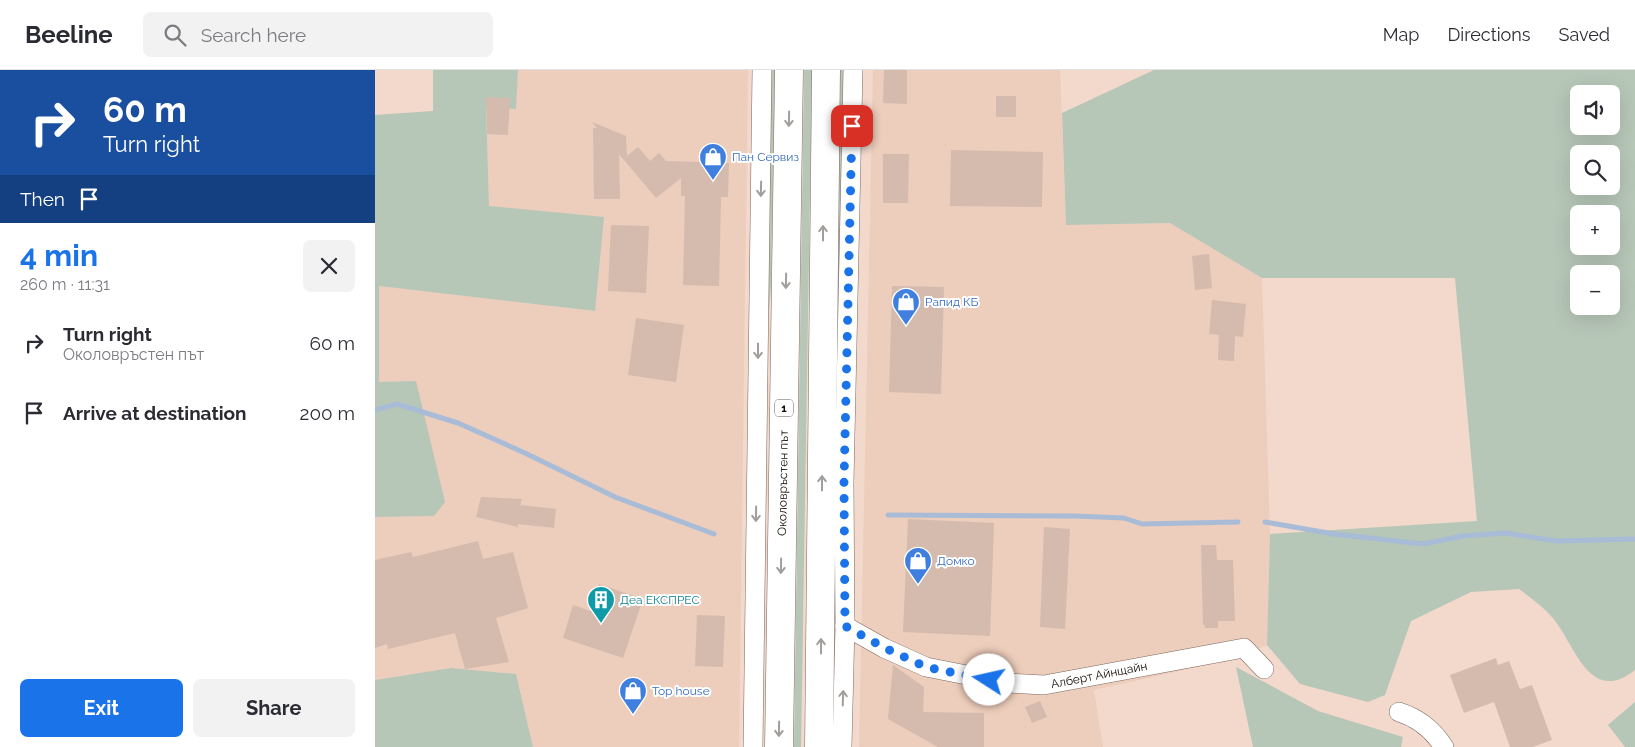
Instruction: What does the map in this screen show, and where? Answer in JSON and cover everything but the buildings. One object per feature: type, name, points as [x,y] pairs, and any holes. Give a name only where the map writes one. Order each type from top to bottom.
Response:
[{"type":"highway","name":"Околовръстен път","points":[[779,747],[789,70]]},
{"type":"highway","points":[[819,747],[826,70]]},
{"type":"street","points":[[753,747],[762,70]]},
{"type":"street","points":[[842,747],[845,626],[844,482],[853,70]]},
{"type":"street","name":"Алберт Айнщайн","points":[[845,626],[885,648],[926,667],[1007,683],[1044,685],[1244,648],[1264,669]]},
{"type":"street","points":[[1399,712],[1412,716],[1428,727],[1444,747]]},
{"type":"shaded area","points":[[518,70],[748,70],[739,747],[533,747],[516,674],[451,668],[375,680],[375,517],[434,516],[379,382],[379,286],[595,311],[489,206],[486,106],[516,109]]},
{"type":"shaded area","points":[[873,70],[1060,70],[1066,225],[1170,223],[1262,278],[1270,534],[1267,645],[1238,658],[1094,690],[1103,747],[859,747]]},
{"type":"green space","points":[[433,70],[518,70],[516,109],[486,106],[489,206],[604,217],[595,311],[379,286],[379,382],[416,381],[445,502],[434,516],[375,517],[375,115],[433,111]]},
{"type":"green space","points":[[769,70],[775,70],[771,287],[764,370]]},
{"type":"green space","points":[[804,70],[812,70],[801,747],[794,747]]},
{"type":"green space","points":[[836,70],[844,70],[839,369],[832,291]]},
{"type":"green space","points":[[1154,70],[1635,70],[1635,670],[1619,679],[1605,681],[1594,676],[1584,667],[1560,627],[1551,616],[1519,589],[1471,592],[1411,621],[1385,695],[1368,702],[1300,684],[1267,645],[1270,534],[1477,521],[1455,278],[1262,278],[1170,223],[1066,225],[1062,113]]},
{"type":"green space","points":[[1236,667],[1318,711],[1403,737],[1401,747],[1253,747]]},
{"type":"green space","points":[[451,668],[516,674],[533,747],[375,747],[375,680]]},
{"type":"green space","points":[[1635,702],[1635,747],[1625,747],[1608,725]]},
{"type":"waterway","points":[[375,410],[397,404],[458,423],[615,497],[714,534]]},
{"type":"waterway","points":[[888,515],[1075,516],[1124,518],[1142,524],[1238,522]]},
{"type":"waterway","points":[[1265,522],[1334,534],[1423,544],[1463,536],[1505,533],[1557,541],[1635,539]]},
{"type":"place","name":"Пан Сервиз","points":[[713,181]]},
{"type":"place","name":"Рапид КБ","points":[[906,326]]},
{"type":"place","name":"Домко","points":[[918,585]]},
{"type":"place","name":"Деа ЕКСПРЕС","points":[[601,624]]},
{"type":"place","name":"Top house","points":[[633,715]]},
{"type":"route","points":[[852,126],[844,482],[845,626],[885,648],[926,667],[989,680]]}]
